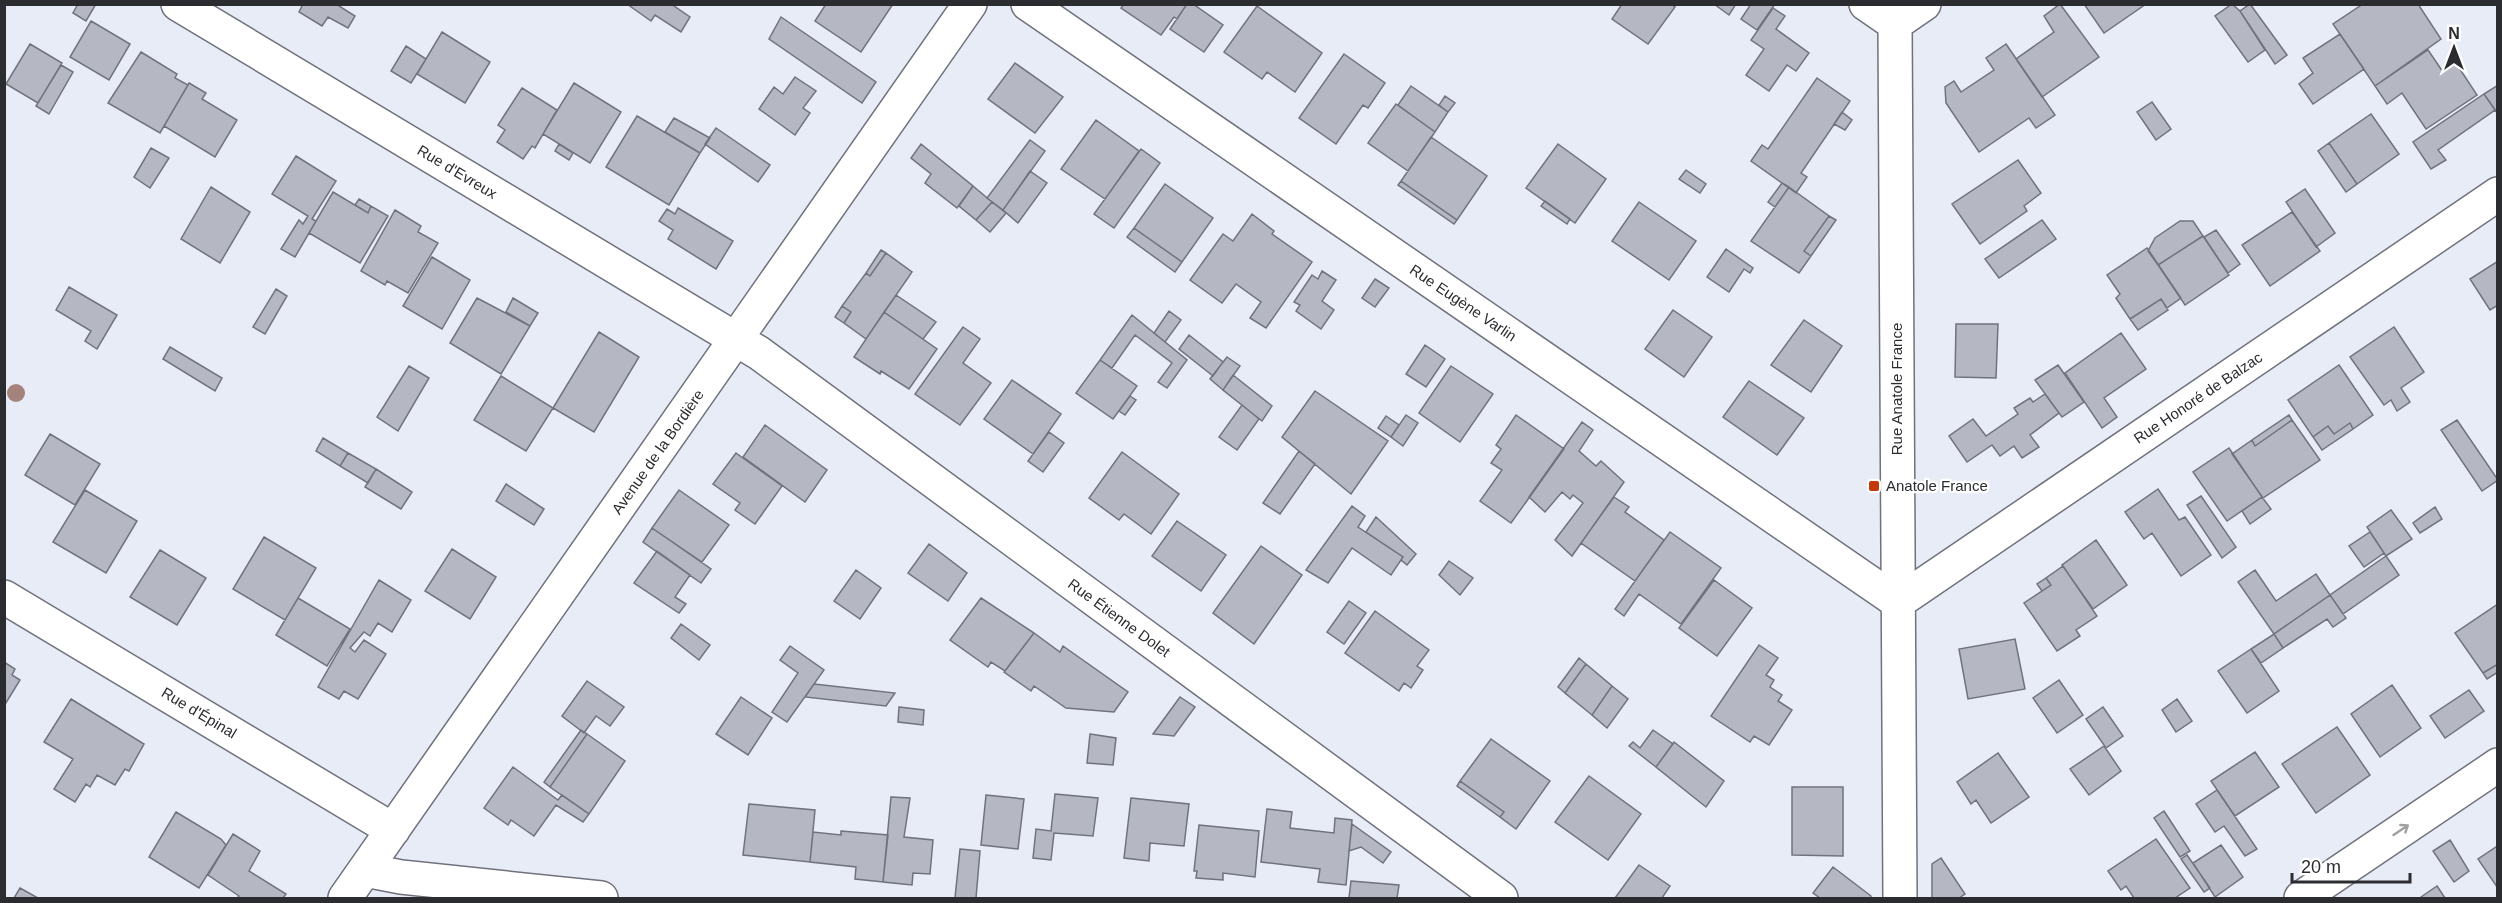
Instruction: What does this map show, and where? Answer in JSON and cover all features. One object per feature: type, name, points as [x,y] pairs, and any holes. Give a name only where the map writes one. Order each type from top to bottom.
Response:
[{"type":"street","name":"Rue d'Evreux","points":[[178,4],[736,339]]},
{"type":"street","name":"Avenue de la Bordière","points":[[345,898],[970,4]]},
{"type":"street","name":"Rue Eugène Varlin","points":[[1028,4],[1898,602]]},
{"type":"street","points":[[1866,4],[1895,24],[1924,4]]},
{"type":"street","name":"Rue Anatole France","points":[[1895,24],[1900,898]]},
{"type":"street","name":"Rue Honoré de Balzac","points":[[1898,602],[2498,194]]},
{"type":"street","name":"Rue Étienne Dolet","points":[[736,339],[1501,898]]},
{"type":"street","name":"Rue d'Épinal","points":[[4,597],[393,830]]},
{"type":"street","points":[[2301,898],[2498,765]]},
{"type":"street","points":[[365,870],[400,877],[601,898]]},
{"type":"building","points":[[78,4],[96,4],[86,21],[73,13]]},
{"type":"building","points":[[303,4],[336,4],[355,16],[348,28],[328,17],[322,26],[299,12]]},
{"type":"building","points":[[627,4],[671,4],[690,17],[681,32],[655,15],[651,21]]},
{"type":"building","points":[[826,4],[893,4],[861,52],[815,21]]},
{"type":"building","points":[[1124,4],[1187,4],[1177,19],[1174,17],[1161,35],[1121,8]]},
{"type":"building","points":[[1187,4],[1193,4],[1223,25],[1204,52],[1170,29]]},
{"type":"building","points":[[1622,4],[1671,4],[1675,7],[1648,44],[1612,19]]},
{"type":"building","points":[[1714,4],[1736,4],[1729,15]]},
{"type":"building","points":[[1751,4],[1775,4],[1757,30],[1741,19]]},
{"type":"building","points":[[2060,4],[2099,57],[2042,97],[2016,59],[2054,32],[2044,16]]},
{"type":"building","points":[[2084,4],[2146,4],[2104,33]]},
{"type":"building","points":[[2232,4],[2240,11],[2265,50],[2248,62],[2215,16]]},
{"type":"building","points":[[2250,4],[2287,55],[2275,64],[2240,11]]},
{"type":"building","points":[[2363,4],[2418,4],[2441,39],[2375,86],[2333,24]]},
{"type":"building","points":[[1257,6],[1322,53],[1295,92],[1267,72],[1262,79],[1224,52]]},
{"type":"building","points":[[1773,8],[1785,16],[1776,29],[1809,53],[1796,71],[1787,65],[1769,91],[1746,75],[1764,49],[1751,40]]},
{"type":"building","points":[[781,17],[876,82],[862,103],[769,39]]},
{"type":"building","points":[[91,21],[130,44],[109,80],[70,57]]},
{"type":"building","points":[[442,32],[490,62],[465,103],[417,74]]},
{"type":"building","points":[[2340,34],[2364,69],[2313,104],[2299,84],[2313,73],[2303,58]]},
{"type":"building","points":[[30,44],[62,63],[38,103],[6,84]]},
{"type":"building","points":[[2006,44],[2055,115],[2036,128],[2029,118],[1979,152],[1946,103],[1945,87],[1954,81],[1961,92],[1994,70],[1986,58]]},
{"type":"building","points":[[406,46],[426,59],[411,83],[391,71]]},
{"type":"building","points":[[2428,50],[2443,72],[2456,63],[2477,95],[2426,129],[2402,93],[2387,104],[2375,86]]},
{"type":"building","points":[[141,52],[177,74],[175,78],[188,85],[160,133],[108,103]]},
{"type":"building","points":[[1344,54],[1385,83],[1368,108],[1363,105],[1336,144],[1299,118]]},
{"type":"building","points":[[1015,63],[1063,97],[1035,133],[988,99]]},
{"type":"building","points":[[61,65],[73,72],[49,114],[36,106]]},
{"type":"building","points":[[795,77],[816,91],[803,108],[810,113],[795,135],[759,109],[774,87],[783,94]]},
{"type":"building","points":[[1817,78],[1850,101],[1801,173],[1807,177],[1796,193],[1751,161],[1762,145],[1768,149]]},
{"type":"building","points":[[189,83],[206,93],[202,99],[237,120],[215,157],[164,126]]},
{"type":"building","points":[[574,83],[621,112],[590,163],[543,134]]},
{"type":"building","points":[[2498,85],[2498,114],[2484,94]]},
{"type":"building","points":[[1411,86],[1448,112],[1435,132],[1398,105]]},
{"type":"building","points":[[522,88],[557,110],[535,148],[532,146],[523,159],[497,142],[505,130],[498,125]]},
{"type":"building","points":[[2484,94],[2495,110],[2438,150],[2446,160],[2431,169],[2413,142]]},
{"type":"building","points":[[1445,96],[1455,103],[1448,112],[1439,105]]},
{"type":"building","points":[[2152,102],[2171,129],[2156,140],[2137,112]]},
{"type":"building","points":[[1396,104],[1435,132],[1408,171],[1368,143]]},
{"type":"building","points":[[1842,112],[1852,120],[1845,130],[1834,124]]},
{"type":"building","points":[[2371,114],[2399,154],[2357,184],[2329,143]]},
{"type":"building","points":[[637,116],[700,153],[669,205],[606,167]]},
{"type":"building","points":[[674,118],[710,138],[700,153],[665,132]]},
{"type":"building","points":[[1096,120],[1139,151],[1105,199],[1061,169]]},
{"type":"building","points":[[716,128],[770,165],[758,182],[705,144]]},
{"type":"building","points":[[1431,137],[1487,176],[1457,220],[1401,181]]},
{"type":"building","points":[[1030,140],[1045,151],[1003,210],[987,198]]},
{"type":"building","points":[[2329,143],[2357,184],[2346,192],[2318,151]]},
{"type":"building","points":[[559,144],[573,153],[569,160],[555,151]]},
{"type":"building","points":[[921,144],[973,186],[957,208],[925,183],[931,174],[911,158]]},
{"type":"building","points":[[1558,144],[1606,179],[1575,223],[1526,188]]},
{"type":"building","points":[[151,148],[169,158],[150,188],[134,177]]},
{"type":"building","points":[[1141,149],[1160,163],[1114,228],[1094,214]]},
{"type":"building","points":[[296,156],[336,181],[312,219],[316,221],[295,257],[281,249],[299,220],[303,224],[308,216],[272,194]]},
{"type":"building","points":[[2018,160],[2041,193],[2024,206],[2027,211],[1980,244],[1952,204]]},
{"type":"building","points":[[1686,170],[1706,184],[1700,193],[1679,179]]},
{"type":"building","points":[[1030,171],[1047,183],[1018,223],[1003,210]]},
{"type":"building","points":[[1401,181],[1457,220],[1454,224],[1398,185]]},
{"type":"building","points":[[1782,183],[1789,187],[1775,207],[1768,202]]},
{"type":"building","points":[[1165,184],[1213,218],[1182,262],[1134,228]]},
{"type":"building","points":[[973,186],[992,202],[976,220],[959,206]]},
{"type":"building","points":[[211,187],[250,212],[220,263],[181,239]]},
{"type":"building","points":[[1789,187],[1829,216],[1804,251],[1811,256],[1799,273],[1751,241]]},
{"type":"building","points":[[2305,189],[2335,233],[2316,247],[2286,202]]},
{"type":"building","points":[[333,192],[368,213],[371,206],[388,216],[360,263],[309,233]]},
{"type":"building","points":[[359,199],[371,206],[368,213],[355,205]]},
{"type":"building","points":[[1545,201],[1570,219],[1567,224],[1541,206]]},
{"type":"building","points":[[992,202],[1006,213],[990,232],[976,220]]},
{"type":"building","points":[[1639,202],[1696,241],[1669,280],[1612,241]]},
{"type":"building","points":[[678,208],[733,241],[716,269],[668,239],[673,230],[659,221],[667,209],[675,214]]},
{"type":"building","points":[[395,210],[421,226],[418,232],[438,243],[408,293],[387,281],[385,285],[361,271]]},
{"type":"building","points":[[2292,212],[2320,251],[2270,286],[2242,245]]},
{"type":"building","points":[[1252,214],[1274,231],[1272,234],[1312,262],[1266,328],[1250,318],[1261,302],[1236,284],[1222,303],[1190,280],[1223,234],[1233,241]]},
{"type":"building","points":[[1829,216],[1836,220],[1811,256],[1804,251]]},
{"type":"building","points":[[2042,220],[2056,239],[1999,278],[1985,259]]},
{"type":"building","points":[[2180,221],[2193,221],[2203,236],[2158,265],[2148,251],[2155,238]]},
{"type":"building","points":[[1134,228],[1182,262],[1175,272],[1127,237]]},
{"type":"building","points":[[2216,230],[2240,264],[2228,273],[2204,237]]},
{"type":"building","points":[[2203,236],[2229,275],[2185,305],[2158,265]]},
{"type":"building","points":[[2147,248],[2181,298],[2167,308],[2161,299],[2130,319],[2116,298],[2120,294],[2107,275]]},
{"type":"building","points":[[1726,249],[1753,268],[1750,273],[1744,269],[1729,292],[1707,277]]},
{"type":"building","points":[[881,250],[886,253],[870,276],[866,273]]},
{"type":"building","points":[[886,253],[912,272],[866,339],[844,323],[851,312],[842,306],[866,273],[870,276]]},
{"type":"building","points":[[432,257],[470,280],[442,329],[403,306]]},
{"type":"building","points":[[2498,261],[2498,305],[2490,310],[2470,279]]},
{"type":"building","points":[[1322,271],[1336,280],[1322,301],[1334,310],[1321,329],[1296,311],[1300,305],[1294,302],[1312,275],[1318,279]]},
{"type":"building","points":[[1375,279],[1389,288],[1375,307],[1362,298]]},
{"type":"building","points":[[69,287],[117,315],[97,349],[85,341],[91,331],[56,310]]},
{"type":"building","points":[[276,289],[287,296],[265,334],[253,327]]},
{"type":"building","points":[[896,295],[936,322],[923,339],[884,312]]},
{"type":"building","points":[[477,298],[530,326],[501,374],[450,343]]},
{"type":"building","points":[[513,298],[538,313],[530,326],[506,312]]},
{"type":"building","points":[[2161,299],[2168,310],[2138,330],[2130,319]]},
{"type":"building","points":[[842,306],[851,312],[844,323],[835,317]]},
{"type":"building","points":[[1673,310],[1712,337],[1684,377],[1645,349]]},
{"type":"building","points":[[1169,311],[1181,320],[1165,342],[1154,333]]},
{"type":"building","points":[[884,312],[937,349],[909,389],[854,357]]},
{"type":"building","points":[[1132,315],[1187,360],[1167,388],[1158,382],[1172,363],[1135,335],[1112,368],[1100,360]]},
{"type":"building","points":[[1804,320],[1842,346],[1811,392],[1771,365]]},
{"type":"building","points":[[1956,324],[1998,324],[1996,378],[1955,377]]},
{"type":"building","points":[[963,327],[980,339],[963,363],[991,383],[960,425],[915,394]]},
{"type":"building","points":[[2394,327],[2424,372],[2401,388],[2410,402],[2397,411],[2391,400],[2384,405],[2350,357]]},
{"type":"building","points":[[599,332],[639,357],[594,432],[553,408]]},
{"type":"building","points":[[2121,333],[2146,369],[2104,398],[2117,417],[2102,428],[2065,373]]},
{"type":"building","points":[[1189,335],[1223,362],[1213,376],[1179,349]]},
{"type":"building","points":[[1425,345],[1445,359],[1426,387],[1406,374]]},
{"type":"building","points":[[170,347],[222,378],[215,391],[163,359]]},
{"type":"building","points":[[1227,357],[1240,366],[1223,390],[1210,379]]},
{"type":"building","points":[[1100,360],[1137,386],[1113,419],[1076,393]]},
{"type":"building","points":[[2058,365],[2084,402],[2062,417],[2035,380]]},
{"type":"building","points":[[2339,365],[2373,415],[2353,429],[2350,423],[2334,434],[2328,426],[2313,437],[2288,400]]},
{"type":"building","points":[[409,366],[429,378],[398,431],[377,417]]},
{"type":"building","points":[[1451,366],[1493,394],[1460,442],[1419,413]]},
{"type":"building","points":[[1233,375],[1272,406],[1262,421],[1223,390]]},
{"type":"building","points":[[501,376],[553,408],[526,451],[474,420]]},
{"type":"building","points":[[1012,380],[1061,414],[1033,454],[984,419]]},
{"type":"building","points":[[1749,381],[1804,418],[1777,455],[1723,417]]},
{"type":"building","points":[[1315,391],[1388,441],[1351,494],[1282,437]]},
{"type":"building","points":[[2045,394],[2059,413],[2030,435],[2039,447],[2022,458],[2014,446],[2000,456],[1992,445],[1967,462],[1949,436],[1973,419],[1986,436],[2018,414],[2014,408],[2030,398],[2033,402]]},
{"type":"building","points":[[1130,396],[1136,400],[1125,415],[1119,411]]},
{"type":"building","points":[[1242,405],[1259,419],[1237,450],[1219,437]]},
{"type":"building","points":[[1406,415],[1418,423],[1403,446],[1391,437]]},
{"type":"building","points":[[1516,415],[1564,449],[1511,523],[1480,501],[1502,470],[1491,463],[1501,449],[1496,445]]},
{"type":"building","points":[[2289,415],[2292,420],[2255,446],[2252,440]]},
{"type":"building","points":[[1386,416],[1399,425],[1391,437],[1378,428]]},
{"type":"building","points":[[2292,420],[2320,460],[2263,498],[2232,454],[2252,440],[2255,446]]},
{"type":"building","points":[[2457,420],[2498,480],[2482,491],[2441,430]]},
{"type":"building","points":[[1582,422],[1593,430],[1579,451],[1596,466],[1601,461],[1624,482],[1572,556],[1555,540],[1583,503],[1573,495],[1570,499],[1562,492],[1545,512],[1529,497]]},
{"type":"building","points":[[2350,423],[2353,429],[2322,450],[2313,437],[2328,426],[2334,434]]},
{"type":"building","points":[[765,425],[827,470],[805,502],[743,457]]},
{"type":"building","points":[[1049,432],[1064,443],[1043,472],[1028,461]]},
{"type":"building","points":[[50,434],[100,464],[75,505],[25,475]]},
{"type":"building","points":[[323,438],[348,453],[340,466],[316,451]]},
{"type":"building","points":[[2229,448],[2262,497],[2227,521],[2193,472]]},
{"type":"building","points":[[1299,451],[1315,464],[1280,514],[1263,503]]},
{"type":"building","points":[[1122,452],[1179,494],[1151,534],[1124,514],[1119,520],[1089,498]]},
{"type":"building","points":[[348,453],[376,469],[368,483],[340,466]]},
{"type":"building","points":[[736,453],[782,486],[755,524],[735,510],[740,503],[713,484]]},
{"type":"building","points":[[376,469],[412,492],[401,509],[365,487]]},
{"type":"building","points":[[506,484],[544,509],[534,525],[496,501]]},
{"type":"building","points":[[2158,489],[2179,520],[2185,517],[2211,555],[2181,576],[2152,533],[2144,539],[2125,512]]},
{"type":"building","points":[[85,490],[137,521],[106,573],[53,542]]},
{"type":"building","points":[[679,490],[729,525],[702,562],[652,528]]},
{"type":"building","points":[[2201,496],[2236,547],[2222,558],[2187,505]]},
{"type":"building","points":[[1614,497],[1629,507],[1625,512],[1664,540],[1635,581],[1581,543]]},
{"type":"building","points":[[2262,497],[2271,509],[2250,524],[2242,511]]},
{"type":"building","points":[[1352,506],[1365,516],[1358,527],[1403,557],[1391,575],[1352,548],[1328,583],[1306,570]]},
{"type":"building","points":[[2435,507],[2442,519],[2420,533],[2413,523]]},
{"type":"building","points":[[2391,510],[2412,539],[2386,556],[2367,527]]},
{"type":"building","points":[[1376,517],[1416,554],[1407,565],[1401,560],[1403,557],[1366,532]]},
{"type":"building","points":[[1177,521],[1226,555],[1201,591],[1152,556]]},
{"type":"building","points":[[652,528],[711,569],[701,583],[643,542]]},
{"type":"building","points":[[1670,532],[1721,568],[1681,624],[1639,594],[1624,616],[1615,609]]},
{"type":"building","points":[[2370,532],[2384,553],[2364,567],[2349,546]]},
{"type":"building","points":[[264,537],[316,568],[285,620],[233,589]]},
{"type":"building","points":[[2096,540],[2127,585],[2093,609],[2062,565]]},
{"type":"building","points":[[929,544],[967,573],[948,601],[908,573]]},
{"type":"building","points":[[1261,546],[1302,575],[1254,644],[1213,613]]},
{"type":"building","points":[[452,549],[496,577],[470,619],[425,591]]},
{"type":"building","points":[[160,550],[206,578],[177,625],[130,597]]},
{"type":"building","points":[[657,551],[690,575],[675,597],[686,604],[679,613],[634,583]]},
{"type":"building","points":[[2386,556],[2399,575],[2343,614],[2330,595]]},
{"type":"building","points":[[1449,561],[1473,578],[1460,595],[1439,575]]},
{"type":"building","points":[[2063,566],[2097,616],[2076,630],[2080,636],[2057,651],[2024,603],[2051,585],[2046,578]]},
{"type":"building","points":[[856,570],[881,588],[860,619],[834,601]]},
{"type":"building","points":[[2255,570],[2276,601],[2316,574],[2330,595],[2274,634],[2238,582]]},
{"type":"building","points":[[2046,578],[2051,585],[2042,591],[2037,584]]},
{"type":"building","points":[[379,580],[411,600],[392,632],[378,623],[370,636],[364,632],[350,648],[355,652],[364,640],[386,654],[358,699],[344,691],[339,699],[318,687]]},
{"type":"building","points":[[1714,580],[1752,608],[1717,656],[1679,628]]},
{"type":"building","points":[[2330,595],[2346,618],[2333,627],[2327,619],[2283,648],[2274,634]]},
{"type":"building","points":[[298,598],[350,629],[327,666],[276,635]]},
{"type":"building","points":[[981,598],[1034,633],[1005,671],[991,662],[988,667],[950,640]]},
{"type":"building","points":[[1349,601],[1366,613],[1344,644],[1327,632]]},
{"type":"building","points":[[2498,604],[2498,664],[2483,673],[2455,633]]},
{"type":"building","points":[[1375,611],[1429,650],[1417,666],[1423,670],[1411,688],[1404,683],[1399,691],[1345,653]]},
{"type":"building","points":[[681,624],[710,645],[699,660],[671,638]]},
{"type":"building","points":[[1034,633],[1060,652],[1063,646],[1128,692],[1114,712],[1066,708],[1034,686],[1031,691],[1004,672]]},
{"type":"building","points":[[2274,634],[2283,648],[2261,663],[2251,649]]},
{"type":"building","points":[[2015,639],[2025,689],[1968,699],[1959,649]]},
{"type":"building","points":[[1759,645],[1778,658],[1766,675],[1774,680],[1770,687],[1782,695],[1778,701],[1792,710],[1769,745],[1754,736],[1750,742],[1711,716]]},
{"type":"building","points":[[790,646],[824,670],[787,722],[772,712],[798,673],[780,660]]},
{"type":"building","points":[[2251,649],[2279,691],[2247,713],[2218,671]]},
{"type":"building","points":[[1579,658],[1586,664],[1565,693],[1558,687]]},
{"type":"building","points":[[4,662],[15,669],[12,675],[20,680],[4,706]]},
{"type":"building","points":[[1586,664],[1612,686],[1592,715],[1565,693]]},
{"type":"building","points":[[2498,664],[2498,672],[2487,679],[2483,673]]},
{"type":"building","points":[[2059,680],[2083,715],[2057,733],[2033,698]]},
{"type":"building","points":[[587,681],[624,707],[610,726],[596,716],[584,733],[562,716]]},
{"type":"building","points":[[814,684],[895,693],[886,706],[805,697]]},
{"type":"building","points":[[2392,685],[2421,728],[2380,757],[2351,714]]},
{"type":"building","points":[[1612,686],[1628,699],[1607,728],[1592,715]]},
{"type":"building","points":[[2469,690],[2484,711],[2445,738],[2430,716]]},
{"type":"building","points":[[741,697],[772,718],[748,755],[716,734]]},
{"type":"building","points":[[1180,697],[1195,707],[1174,736],[1153,734]]},
{"type":"building","points":[[71,699],[144,744],[129,771],[125,769],[115,785],[97,775],[90,787],[86,784],[75,802],[54,789],[73,759],[44,742]]},
{"type":"building","points":[[2177,699],[2192,721],[2176,732],[2162,710]]},
{"type":"building","points":[[899,707],[924,710],[923,725],[898,722]]},
{"type":"building","points":[[2103,707],[2123,736],[2106,748],[2086,719]]},
{"type":"building","points":[[2337,727],[2370,775],[2316,813],[2282,764]]},
{"type":"building","points":[[581,730],[587,734],[550,787],[544,782]]},
{"type":"building","points":[[1653,730],[1673,744],[1656,767],[1629,746],[1633,742],[1640,748]]},
{"type":"building","points":[[587,734],[625,761],[589,814],[550,787]]},
{"type":"building","points":[[1090,734],[1116,738],[1113,765],[1087,763]]},
{"type":"building","points":[[1491,739],[1550,781],[1516,829],[1500,817],[1504,812],[1460,781]]},
{"type":"building","points":[[1674,742],[1724,781],[1706,807],[1656,767]]},
{"type":"building","points":[[2104,746],[2121,771],[2089,795],[2070,769]]},
{"type":"building","points":[[2255,752],[2279,787],[2235,816],[2211,781]]},
{"type":"building","points":[[1998,753],[2029,797],[1991,823],[1976,800],[1971,804],[1957,782]]},
{"type":"building","points":[[513,767],[558,800],[562,795],[589,814],[583,822],[556,805],[534,836],[511,820],[508,825],[484,808]]},
{"type":"building","points":[[1589,776],[1641,814],[1608,860],[1555,822]]},
{"type":"building","points":[[1460,781],[1504,812],[1500,817],[1457,786]]},
{"type":"building","points":[[1792,787],[1843,787],[1843,856],[1792,855]]},
{"type":"building","points":[[2217,790],[2257,849],[2245,856],[2224,826],[2215,832],[2196,804]]},
{"type":"building","points":[[1055,794],[1098,798],[1093,836],[1054,833],[1051,860],[1033,858],[1036,829],[1051,831]]},
{"type":"building","points":[[986,795],[1024,799],[1018,849],[981,845]]},
{"type":"building","points":[[891,797],[910,798],[904,837],[933,840],[930,874],[913,873],[912,885],[883,882]]},
{"type":"building","points":[[1131,798],[1189,804],[1184,846],[1150,843],[1149,861],[1124,858]]},
{"type":"building","points":[[749,804],[815,810],[810,862],[743,855]]},
{"type":"building","points":[[1267,809],[1292,812],[1290,828],[1334,833],[1335,818],[1352,820],[1346,885],[1318,882],[1320,869],[1261,862]]},
{"type":"building","points":[[2164,811],[2190,851],[2180,857],[2154,818]]},
{"type":"building","points":[[176,812],[221,839],[226,845],[199,888],[149,857]]},
{"type":"building","points":[[1352,824],[1391,852],[1383,863],[1361,847],[1349,851]]},
{"type":"building","points":[[1199,825],[1259,831],[1255,877],[1223,873],[1223,880],[1196,878],[1197,871],[1194,871]]},
{"type":"building","points":[[841,831],[888,835],[883,882],[855,879],[856,867],[810,862],[813,832],[841,835]]},
{"type":"building","points":[[233,834],[260,851],[249,871],[286,894],[283,898],[237,898],[239,896],[208,875]]},
{"type":"building","points":[[2156,839],[2190,888],[2175,898],[2134,898],[2126,886],[2121,890],[2108,871]]},
{"type":"building","points":[[2450,840],[2469,871],[2454,882],[2433,851]]},
{"type":"building","points":[[2221,845],[2243,877],[2215,897],[2193,863]]},
{"type":"building","points":[[2496,847],[2498,849],[2497,887],[2478,859]]},
{"type":"building","points":[[960,849],[980,851],[976,898],[955,898]]},
{"type":"building","points":[[2187,855],[2210,888],[2204,892],[2181,859]]},
{"type":"building","points":[[1941,858],[1965,894],[1959,898],[1932,898],[1932,864]]},
{"type":"building","points":[[1639,865],[1670,886],[1662,898],[1615,898]]},
{"type":"building","points":[[1833,867],[1871,898],[1820,898],[1813,893]]},
{"type":"building","points":[[1351,881],[1399,885],[1397,898],[1349,898]]},
{"type":"building","points":[[2437,886],[2445,898],[2421,897]]},
{"type":"building","points":[[20,888],[38,898],[14,898]]},
{"type":"place","name":"Anatole France","points":[[1874,486]]}]
